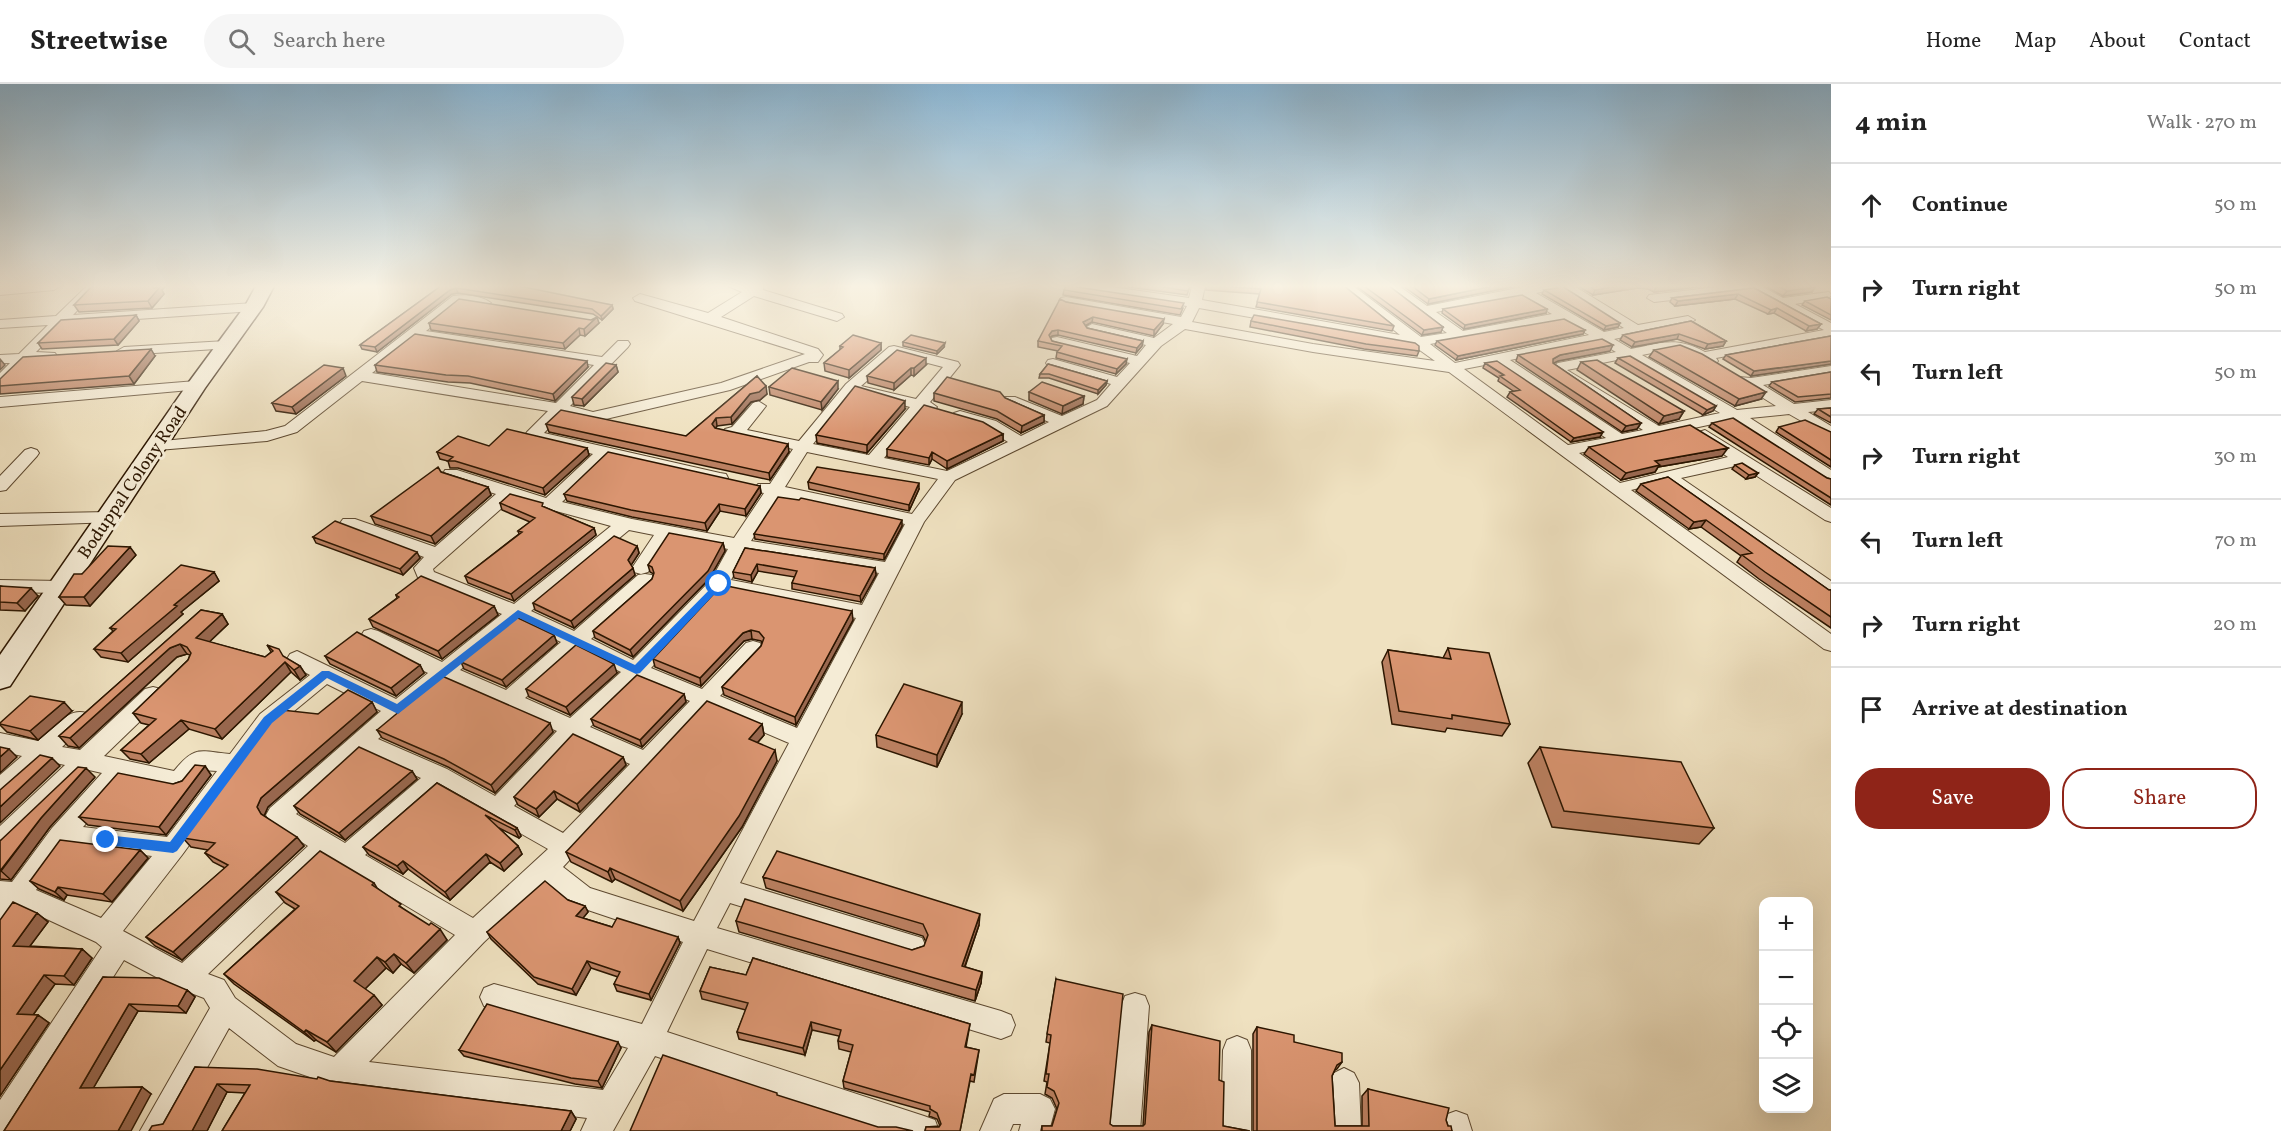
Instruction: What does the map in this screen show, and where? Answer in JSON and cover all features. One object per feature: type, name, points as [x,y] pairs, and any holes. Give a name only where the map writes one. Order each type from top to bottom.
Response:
[{"type":"street","points":[[0,381],[46,335]]},
{"type":"street","name":"Boduppal Colony Road","points":[[0,677],[196,386],[233,335]]},
{"type":"street","points":[[158,445],[280,434],[301,422],[413,335]]},
{"type":"street","points":[[427,335],[605,362]]},
{"type":"street","points":[[760,335],[816,354]]},
{"type":"street","points":[[1121,335],[1156,343]]},
{"type":"street","points":[[597,1131],[649,1040],[700,935],[916,520],[949,476],[1062,422],[1092,400],[1122,383],[1156,343],[1167,335]]},
{"type":"street","points":[[1245,335],[1324,350],[1450,368],[1607,335]]},
{"type":"street","points":[[1386,335],[1416,342],[1466,335]]},
{"type":"street","points":[[1407,335],[1831,644]]},
{"type":"street","points":[[1704,357],[1821,335]]},
{"type":"street","points":[[1600,336],[1734,415],[1831,477]]},
{"type":"street","points":[[1057,341],[1140,361]]},
{"type":"street","points":[[623,344],[533,435],[916,520]]},
{"type":"street","points":[[113,352],[226,345]]},
{"type":"street","points":[[1656,431],[1558,368],[1594,359],[1677,345],[1704,357],[1831,433]]},
{"type":"street","points":[[497,809],[573,729],[636,670],[719,584],[739,545],[773,490],[804,446],[851,387],[894,350],[953,365],[873,460]]},
{"type":"street","points":[[810,374],[800,371],[816,354]]},
{"type":"street","points":[[360,376],[561,408],[593,417],[724,387],[816,354]]},
{"type":"street","points":[[0,359],[68,355]]},
{"type":"street","points":[[1497,358],[1617,438]]},
{"type":"street","points":[[1594,359],[1614,371]]},
{"type":"street","points":[[1053,363],[1122,383]]},
{"type":"street","points":[[1748,383],[1831,370]]},
{"type":"street","points":[[831,381],[990,424],[1020,442]]},
{"type":"street","points":[[0,402],[196,386]]},
{"type":"street","points":[[1010,400],[1062,422]]},
{"type":"street","points":[[1565,451],[1656,431],[1690,419],[1772,413],[1831,405]]},
{"type":"street","points":[[758,406],[730,432],[949,476]]},
{"type":"street","points":[[1772,413],[1831,448]]},
{"type":"street","points":[[1690,419],[1742,459],[1831,515]]},
{"type":"street","points":[[551,503],[606,451]]},
{"type":"street","points":[[0,486],[31,453]]},
{"type":"street","points":[[1616,489],[1742,459]]},
{"type":"street","points":[[451,474],[626,523],[739,545],[890,569]]},
{"type":"street","points":[[1667,476],[1831,590]]},
{"type":"street","points":[[509,492],[423,568],[426,576],[518,613],[636,670],[802,739]]},
{"type":"street","points":[[0,520],[109,518]]},
{"type":"street","points":[[349,523],[438,555]]},
{"type":"street","points":[[475,933],[278,814],[360,741],[626,523]]},
{"type":"street","points":[[509,700],[643,574],[666,531]]},
{"type":"street","points":[[719,584],[867,613]]},
{"type":"street","points":[[0,586],[62,587]]},
{"type":"street","points":[[371,636],[444,672],[648,762]]},
{"type":"street","points":[[339,1073],[475,933],[546,867],[648,762],[753,648]]},
{"type":"street","points":[[297,659],[398,710]]},
{"type":"street","points":[[0,1127],[112,938],[173,848],[268,720],[326,673]]},
{"type":"street","points":[[0,841],[169,681]]},
{"type":"street","points":[[0,789],[93,706]]},
{"type":"street","points":[[360,741],[439,776],[565,846]]},
{"type":"street","points":[[0,742],[179,782],[196,760],[236,764]]},
{"type":"street","points":[[0,919],[9,893],[120,769]]},
{"type":"street","points":[[185,978],[336,851],[439,776]]},
{"type":"street","points":[[61,835],[173,848]]},
{"type":"street","points":[[546,867],[582,897],[700,935],[1001,1025]]},
{"type":"street","points":[[724,890],[913,947]]},
{"type":"street","points":[[9,893],[112,938],[185,978],[214,989],[225,1008],[288,1056],[339,1073],[610,1106]]},
{"type":"street","points":[[494,997],[649,1040],[924,1131]]},
{"type":"street","points":[[1125,1131],[1135,1006]]},
{"type":"street","points":[[155,1131],[225,1008]]},
{"type":"street","points":[[1236,1131],[1238,1050]]},
{"type":"street","points":[[1344,1083],[1347,1131]]},
{"type":"street","points":[[995,1131],[1004,1109],[1040,1109],[1034,1131]]},
{"type":"building","points":[[46,335],[118,335],[114,339],[38,343]]},
{"type":"building","points":[[374,335],[391,335],[375,347],[360,345]]},
{"type":"building","points":[[414,335],[587,361],[553,394],[468,376],[375,365]]},
{"type":"building","points":[[508,335],[572,335],[563,343]]},
{"type":"building","points":[[853,335],[881,343],[849,370],[824,363],[843,347],[840,346]]},
{"type":"building","points":[[911,335],[945,343],[937,351],[903,342]]},
{"type":"building","points":[[1041,335],[1049,335],[1052,341],[1127,359],[1117,369],[1057,352],[1062,346],[1038,341]]},
{"type":"building","points":[[1079,335],[1117,335],[1143,341],[1137,348]]},
{"type":"building","points":[[1320,335],[1368,335],[1415,343],[1419,346],[1419,351]]},
{"type":"building","points":[[1472,335],[1561,335],[1458,356],[1437,341]]},
{"type":"building","points":[[1624,335],[1674,335],[1635,342]]},
{"type":"building","points":[[1681,335],[1715,335],[1726,341],[1708,344]]},
{"type":"building","points":[[1831,336],[1831,361],[1754,371],[1726,355]]},
{"type":"building","points":[[1602,339],[1613,345],[1560,355],[1553,359],[1553,363],[1641,423],[1626,426],[1518,355]]},
{"type":"building","points":[[1680,345],[1702,354],[1766,392],[1739,399],[1654,350]]},
{"type":"building","points":[[151,349],[129,376],[0,386],[0,379],[23,357]]},
{"type":"building","points":[[897,350],[926,358],[894,383],[867,376]]},
{"type":"building","points":[[1630,356],[1716,406],[1707,410],[1618,358]]},
{"type":"building","points":[[1597,360],[1684,411],[1664,416],[1581,362]]},
{"type":"building","points":[[1497,361],[1603,432],[1574,438],[1510,392],[1520,390],[1500,376],[1504,375],[1485,363]]},
{"type":"building","points":[[606,363],[616,365],[582,399],[572,397]]},
{"type":"building","points":[[1048,364],[1107,381],[1098,390],[1049,374],[1040,374]]},
{"type":"building","points":[[324,365],[343,368],[292,407],[272,403]]},
{"type":"building","points":[[792,368],[838,381],[821,402],[769,387]]},
{"type":"building","points":[[1831,372],[1831,394],[1798,397],[1772,382]]},
{"type":"building","points":[[757,376],[766,386],[759,392],[750,394],[731,417],[716,418],[712,424],[715,428],[788,444],[769,473],[546,424],[561,410],[686,436]]},
{"type":"building","points":[[947,377],[1000,392],[1005,398],[1044,415],[1022,426],[997,411],[934,393]]},
{"type":"building","points":[[1042,382],[1084,396],[1063,406],[1029,392]]},
{"type":"building","points":[[855,386],[905,401],[867,445],[816,435]]},
{"type":"building","points":[[924,405],[983,422],[1003,434],[947,461],[932,452],[929,458],[887,449]]},
{"type":"building","points":[[1831,408],[1831,417],[1818,409]]},
{"type":"building","points":[[1733,418],[1831,479],[1831,498],[1712,423]]},
{"type":"building","points":[[1805,420],[1831,432],[1831,460],[1779,427]]},
{"type":"building","points":[[1690,425],[1728,448],[1655,461],[1660,465],[1626,473],[1589,447]]},
{"type":"building","points":[[507,429],[587,448],[543,488],[455,461],[448,461],[453,457],[437,452],[458,436],[489,446]]},
{"type":"building","points":[[608,452],[760,486],[745,509],[719,504],[705,523],[631,510],[564,494]]},
{"type":"building","points":[[1742,463],[1758,473],[1749,475],[1735,465]]},
{"type":"building","points":[[438,467],[441,472],[488,487],[431,536],[371,516]]},
{"type":"building","points":[[817,467],[919,483],[909,505],[808,482]]},
{"type":"building","points":[[1668,477],[1831,590],[1831,617],[1742,555],[1752,553],[1706,520],[1694,522],[1641,484]]},
{"type":"building","points":[[510,494],[543,503],[542,506],[594,528],[511,594],[465,576],[522,532],[518,531],[535,518],[500,503]]},
{"type":"building","points":[[778,497],[799,500],[801,498],[902,520],[884,554],[754,534]]},
{"type":"building","points":[[335,521],[417,552],[400,569],[313,537]]},
{"type":"building","points":[[669,533],[723,543],[708,571],[630,650],[593,631],[652,579],[654,573],[652,567],[648,565]]},
{"type":"building","points":[[614,536],[637,546],[628,560],[633,568],[571,621],[533,603]]},
{"type":"building","points":[[108,546],[130,547],[84,597],[59,597],[74,574],[82,574]]},
{"type":"building","points":[[745,548],[875,568],[860,596],[792,583],[797,571],[757,564],[751,575],[733,572]]},
{"type":"building","points":[[181,565],[214,572],[121,653],[94,649],[116,629],[110,628]]},
{"type":"building","points":[[421,576],[494,606],[438,651],[369,619],[399,597],[396,595]]},
{"type":"building","points":[[722,585],[852,611],[795,717],[722,687],[761,646],[764,638],[759,632],[751,630],[743,633],[700,678],[653,659]]},
{"type":"building","points":[[0,586],[31,588],[17,603],[0,602]]},
{"type":"building","points":[[201,610],[222,614],[196,638],[265,657],[273,651],[267,645],[279,649],[283,656],[300,666],[294,670],[285,662],[215,729],[181,720],[141,754],[121,750],[156,719],[133,713],[188,660],[191,653],[187,647],[180,644],[170,648],[70,738],[59,736]]},
{"type":"building","points":[[516,617],[554,635],[502,680],[461,662]]},
{"type":"building","points":[[357,632],[420,665],[391,688],[325,656]]},
{"type":"building","points":[[576,645],[614,664],[566,707],[526,689]]},
{"type":"building","points":[[1448,648],[1489,653],[1510,724],[1452,715],[1452,719],[1399,711],[1388,650],[1451,659]]},
{"type":"building","points":[[637,675],[684,694],[640,740],[591,719]]},
{"type":"building","points":[[442,676],[550,723],[491,785],[444,759],[377,730]]},
{"type":"building","points":[[904,684],[962,702],[937,755],[876,735]]},
{"type":"building","points":[[348,690],[372,702],[261,798],[257,807],[261,814],[297,837],[173,952],[146,937],[228,865],[205,853],[215,843],[183,838],[271,718],[282,710],[318,714]]},
{"type":"building","points":[[30,696],[64,702],[30,731],[0,724],[0,723]]},
{"type":"building","points":[[707,701],[762,724],[749,739],[775,750],[739,816],[680,901],[610,868],[608,872],[566,852]]},
{"type":"building","points":[[573,734],[623,757],[577,804],[554,791],[536,809],[514,797]]},
{"type":"building","points":[[0,747],[9,749],[0,757]]},
{"type":"building","points":[[359,747],[412,771],[339,833],[294,806]]},
{"type":"building","points":[[1540,747],[1681,762],[1714,828],[1564,811]]},
{"type":"building","points":[[40,755],[52,758],[0,807],[0,790]]},
{"type":"building","points":[[195,765],[205,766],[159,827],[79,817],[118,773],[173,784],[182,781]]},
{"type":"building","points":[[78,767],[86,768],[41,818],[0,871],[0,841]]},
{"type":"building","points":[[437,783],[517,828],[515,830],[485,815],[518,846],[500,863],[486,854],[445,892],[403,861],[397,866],[363,847]]},
{"type":"building","points":[[60,840],[140,850],[103,894],[58,887],[55,892],[30,881]]},
{"type":"building","points":[[320,851],[374,883],[372,885],[401,904],[399,906],[429,925],[431,923],[440,929],[406,963],[394,954],[385,962],[377,957],[354,981],[374,995],[327,1042],[306,1030],[304,1032],[224,974],[299,906],[276,892]]},
{"type":"building","points":[[777,851],[980,914],[962,966],[982,972],[976,990],[736,921],[745,899],[912,950],[924,946],[928,935],[923,924],[763,877]]},
{"type":"building","points":[[545,881],[568,900],[585,906],[576,916],[612,927],[617,918],[678,937],[649,994],[614,984],[620,972],[587,961],[572,989],[534,977],[487,932]]},
{"type":"building","points":[[13,902],[37,913],[13,946],[82,949],[64,976],[44,975],[17,1014],[38,1015],[0,1070],[0,920]]},
{"type":"building","points":[[753,958],[970,1024],[965,1047],[979,1050],[974,1075],[971,1074],[960,1131],[925,1131],[926,1127],[939,1127],[941,1124],[937,1113],[930,1109],[930,1106],[843,1081],[853,1045],[838,1041],[841,1030],[811,1022],[803,1048],[737,1032],[748,1003],[700,991],[710,967],[746,975]]},
{"type":"building","points":[[103,977],[159,978],[187,990],[178,1006],[129,1004],[80,1088],[142,1087],[118,1131],[4,1131]]},
{"type":"building","points":[[1056,979],[1123,994],[1110,1124],[1113,1126],[1143,1126],[1145,1124],[1152,1025],[1220,1041],[1219,1080],[1224,1082],[1223,1126],[1249,1131],[1042,1131],[1042,1126],[1052,1126],[1059,1103],[1054,1091],[1047,1087],[1049,1074],[1046,1074],[1051,1035],[1047,1034]]},
{"type":"building","points":[[487,1004],[618,1042],[598,1081],[571,1078],[459,1050]]},
{"type":"building","points":[[1257,1027],[1294,1035],[1294,1042],[1342,1053],[1342,1062],[1337,1065],[1332,1076],[1335,1126],[1369,1126],[1368,1089],[1449,1108],[1446,1120],[1452,1131],[1257,1131]]},
{"type":"building","points":[[663,1055],[878,1127],[896,1127],[913,1131],[630,1131]]},
{"type":"building","points":[[195,1067],[257,1069],[317,1079],[318,1077],[330,1081],[571,1111],[561,1131],[222,1131],[250,1085],[217,1084],[192,1131],[149,1131],[152,1126],[163,1124]]},
{"type":"route","points":[[106,840],[173,848],[268,720],[326,673],[398,710],[518,613],[636,670],[719,584]]}]
